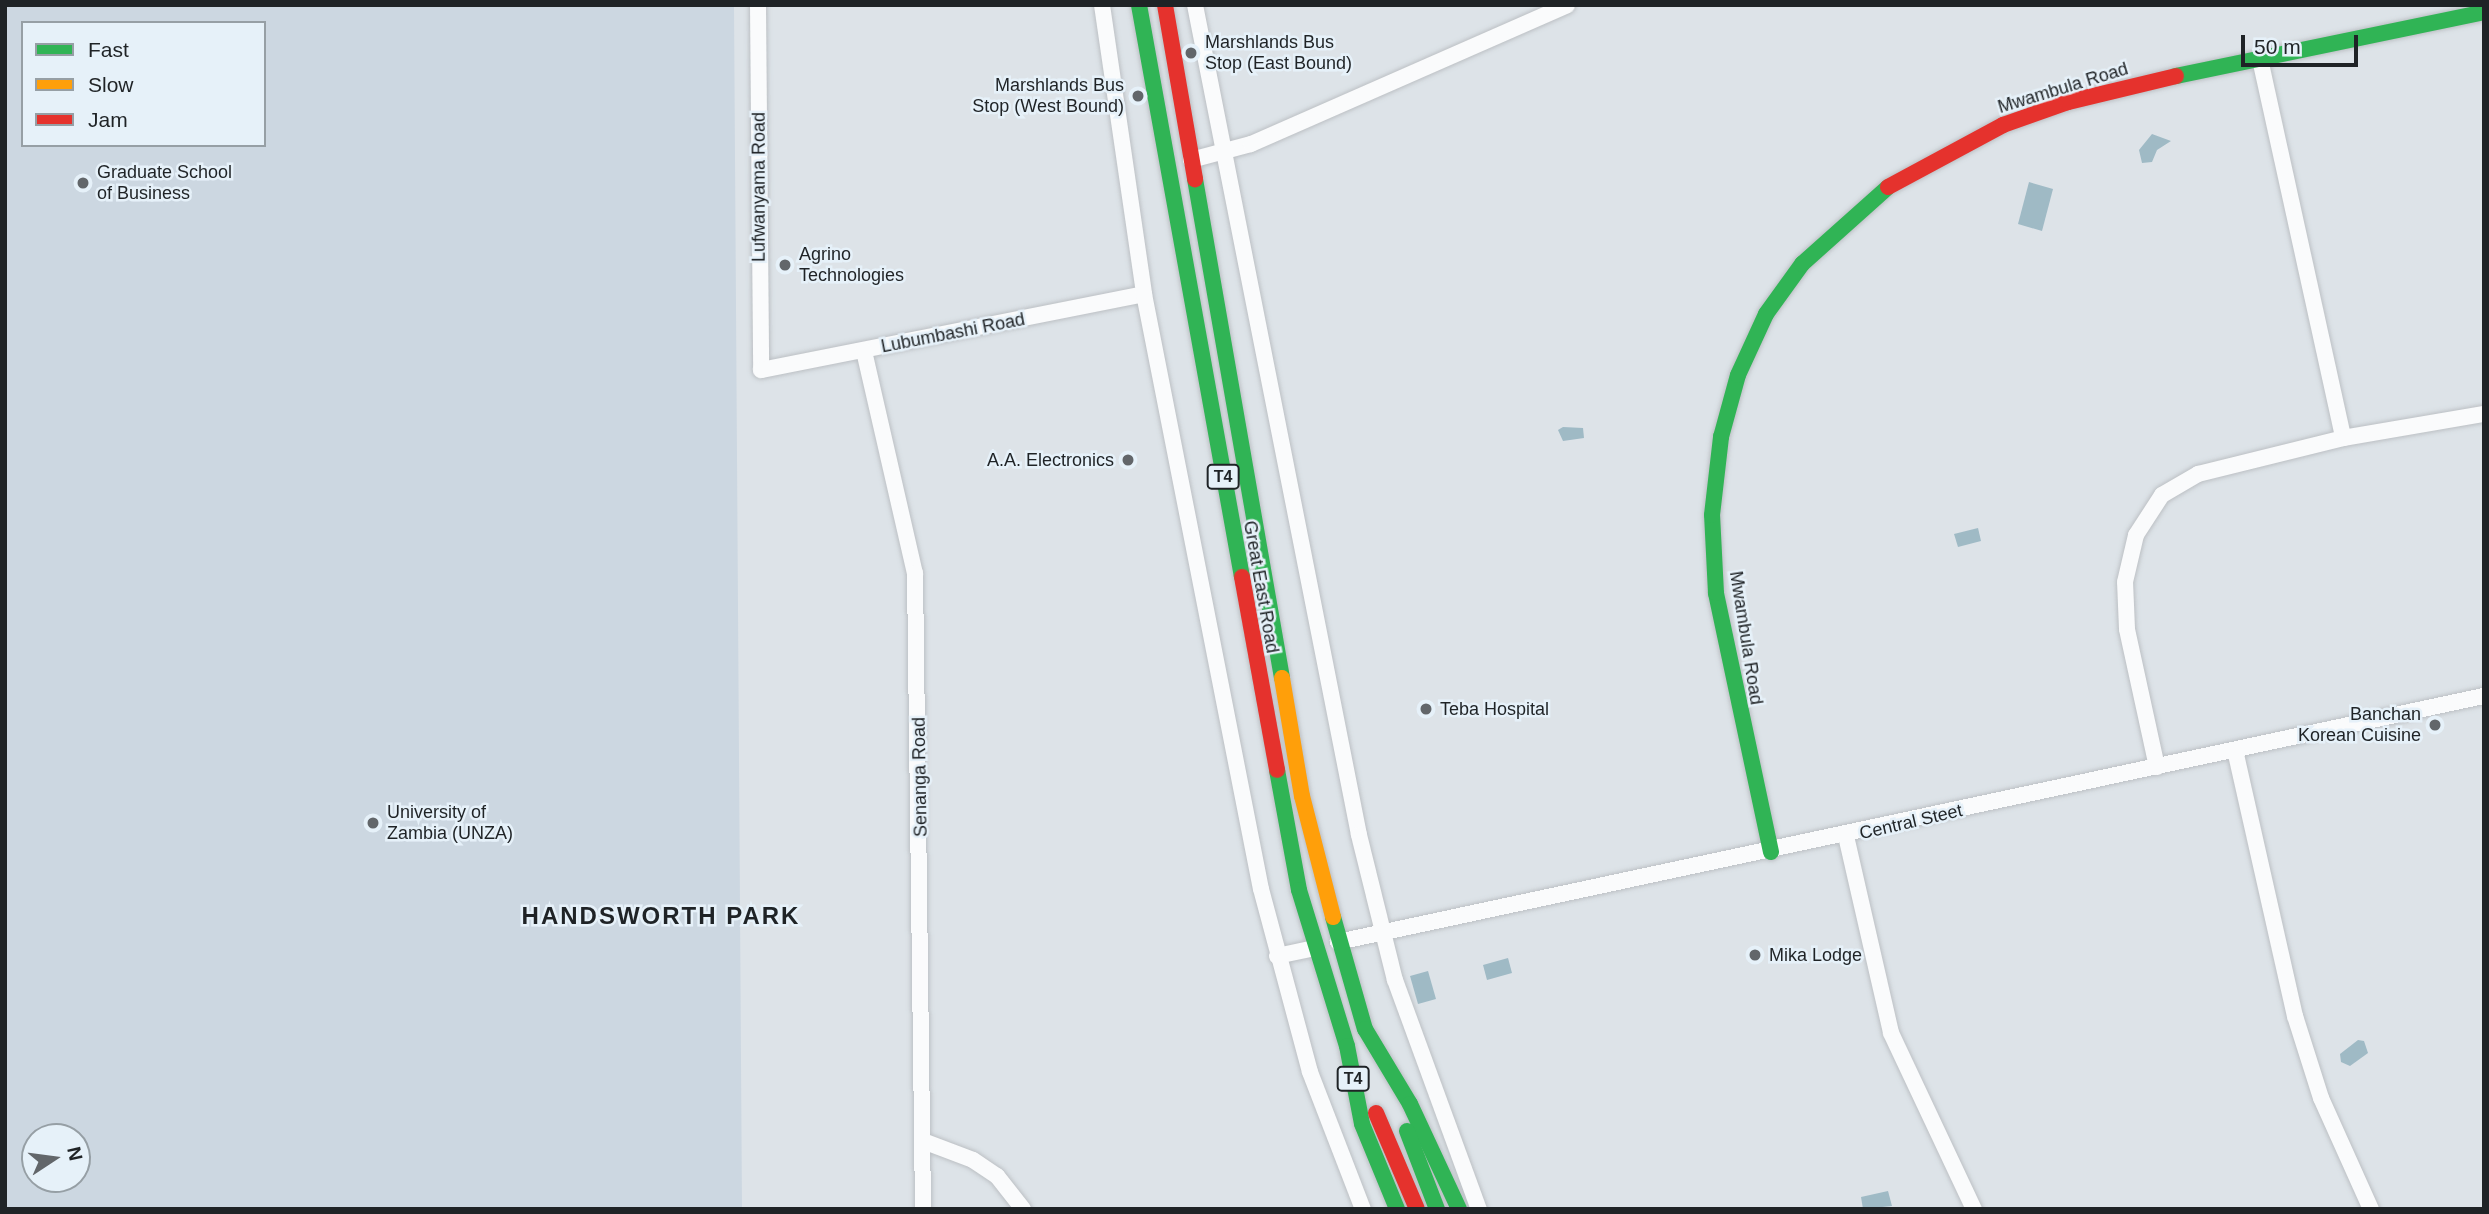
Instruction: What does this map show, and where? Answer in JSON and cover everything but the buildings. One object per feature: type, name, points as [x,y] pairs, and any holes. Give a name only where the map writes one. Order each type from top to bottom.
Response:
[{"type":"main road","name":"Great East Road","points":[[1139,5],[1262,705],[1314,948],[1346,1046],[1417,1209]]},
{"type":"main road","name":"Great East Road","points":[[1165,5],[1302,796],[1338,942],[1369,1036],[1437,1209]]},
{"type":"main road","name":"Mwambula Road","points":[[1771,852],[1718,605],[1712,515],[1721,437],[1738,375],[1766,314],[1802,264],[1855,213],[1903,176],[1955,147],[2068,102],[2484,12]]},
{"type":"main road","name":"Great East Road","points":[[1369,1036],[1410,1104],[1458,1209]]},
{"type":"main road","name":"Great East Road","points":[[1346,1046],[1362,1124],[1397,1209]]},
{"type":"street","name":"Lufwanyama Road","points":[[758,5],[761,370]]},
{"type":"street","points":[[1102,5],[1144,294],[1277,956],[1310,1072],[1363,1209]]},
{"type":"street","points":[[1195,5],[1359,835],[1382,930],[1427,1072],[1479,1209]]},
{"type":"street","points":[[1191,160],[1223,154],[1567,5]]},
{"type":"street","points":[[2260,59],[2343,438]]},
{"type":"street","name":"Lubumbashi Road","points":[[761,370],[1144,294]]},
{"type":"street","name":"Senanga Road","points":[[864,351],[901,498],[915,573],[923,1209]]},
{"type":"street","points":[[2157,767],[2127,629],[2124,582],[2136,535],[2162,495],[2198,474],[2343,438],[2484,414]]},
{"type":"street","name":"Central Steet","points":[[1338,942],[1382,930],[1846,836],[2484,696]]},
{"type":"street","points":[[2235,750],[2295,1016],[2321,1098],[2371,1209]]},
{"type":"street","points":[[1846,836],[1891,1033],[1974,1209]]},
{"type":"street","points":[[1277,956],[1314,948]]},
{"type":"street","points":[[923,1141],[973,1160],[997,1176],[1023,1209]]},
{"type":"shaded area","name":"University of Zambia (UNZA)","points":[[5,5],[734,5],[742,1209],[5,1209]]},
{"type":"water","points":[[2152,134],[2171,141],[2157,150],[2152,162],[2142,163],[2139,150]]},
{"type":"water","points":[[2029,182],[2053,189],[2042,231],[2018,224]]},
{"type":"water","points":[[1563,427],[1583,428],[1584,438],[1563,441],[1558,430]]},
{"type":"water","points":[[1978,528],[1981,541],[1958,547],[1954,534]]},
{"type":"water","points":[[1508,958],[1512,973],[1487,980],[1483,965]]},
{"type":"water","points":[[1428,971],[1436,999],[1418,1004],[1410,976]]},
{"type":"water","points":[[2358,1040],[2364,1041],[2368,1053],[2350,1066],[2341,1062],[2340,1054]]},
{"type":"water","points":[[1888,1191],[1892,1206],[1863,1209],[1861,1197]]},
{"type":"traffic: fast","points":[[1139,5],[1242,577]]},
{"type":"traffic: fast","points":[[2176,76],[2484,12]]},
{"type":"traffic: fast","points":[[1195,179],[1282,678]]},
{"type":"traffic: fast","points":[[1771,852],[1716,593],[1712,515],[1721,437],[1738,375],[1766,314],[1802,264],[1888,187]]},
{"type":"traffic: fast","points":[[1277,770],[1299,890],[1347,1046],[1362,1124],[1397,1209]]},
{"type":"traffic: fast","points":[[1333,917],[1365,1029],[1410,1104],[1459,1209]]},
{"type":"traffic: fast","points":[[1407,1131],[1437,1209]]},
{"type":"traffic: slow","points":[[1282,678],[1302,796],[1333,917]]},
{"type":"traffic: jam","points":[[1165,5],[1195,179]]},
{"type":"traffic: jam","points":[[1888,187],[2003,125],[2068,102],[2176,76]]},
{"type":"traffic: jam","points":[[1242,577],[1277,770]]},
{"type":"traffic: jam","points":[[1376,1113],[1417,1209]]},
{"type":"place","name":"Marshlands Bus Stop (East Bound)","points":[[1191,53]]},
{"type":"place","name":"Marshlands Bus Stop (West Bound)","points":[[1138,96]]},
{"type":"place","name":"Graduate School of Business","points":[[83,183]]},
{"type":"place","name":"Agrino Technologies","points":[[785,265]]},
{"type":"place","name":"A.A. Electronics","points":[[1128,460]]},
{"type":"place","name":"Teba Hospital","points":[[1426,709]]},
{"type":"place","name":"Banchan Korean Cuisine","points":[[2435,725]]},
{"type":"place","name":"University of Zambia (UNZA)","points":[[373,823]]},
{"type":"place","name":"Mika Lodge","points":[[1755,955]]},
{"type":"district","name":"HANDSWORTH PARK","points":[[661,916]]}]
